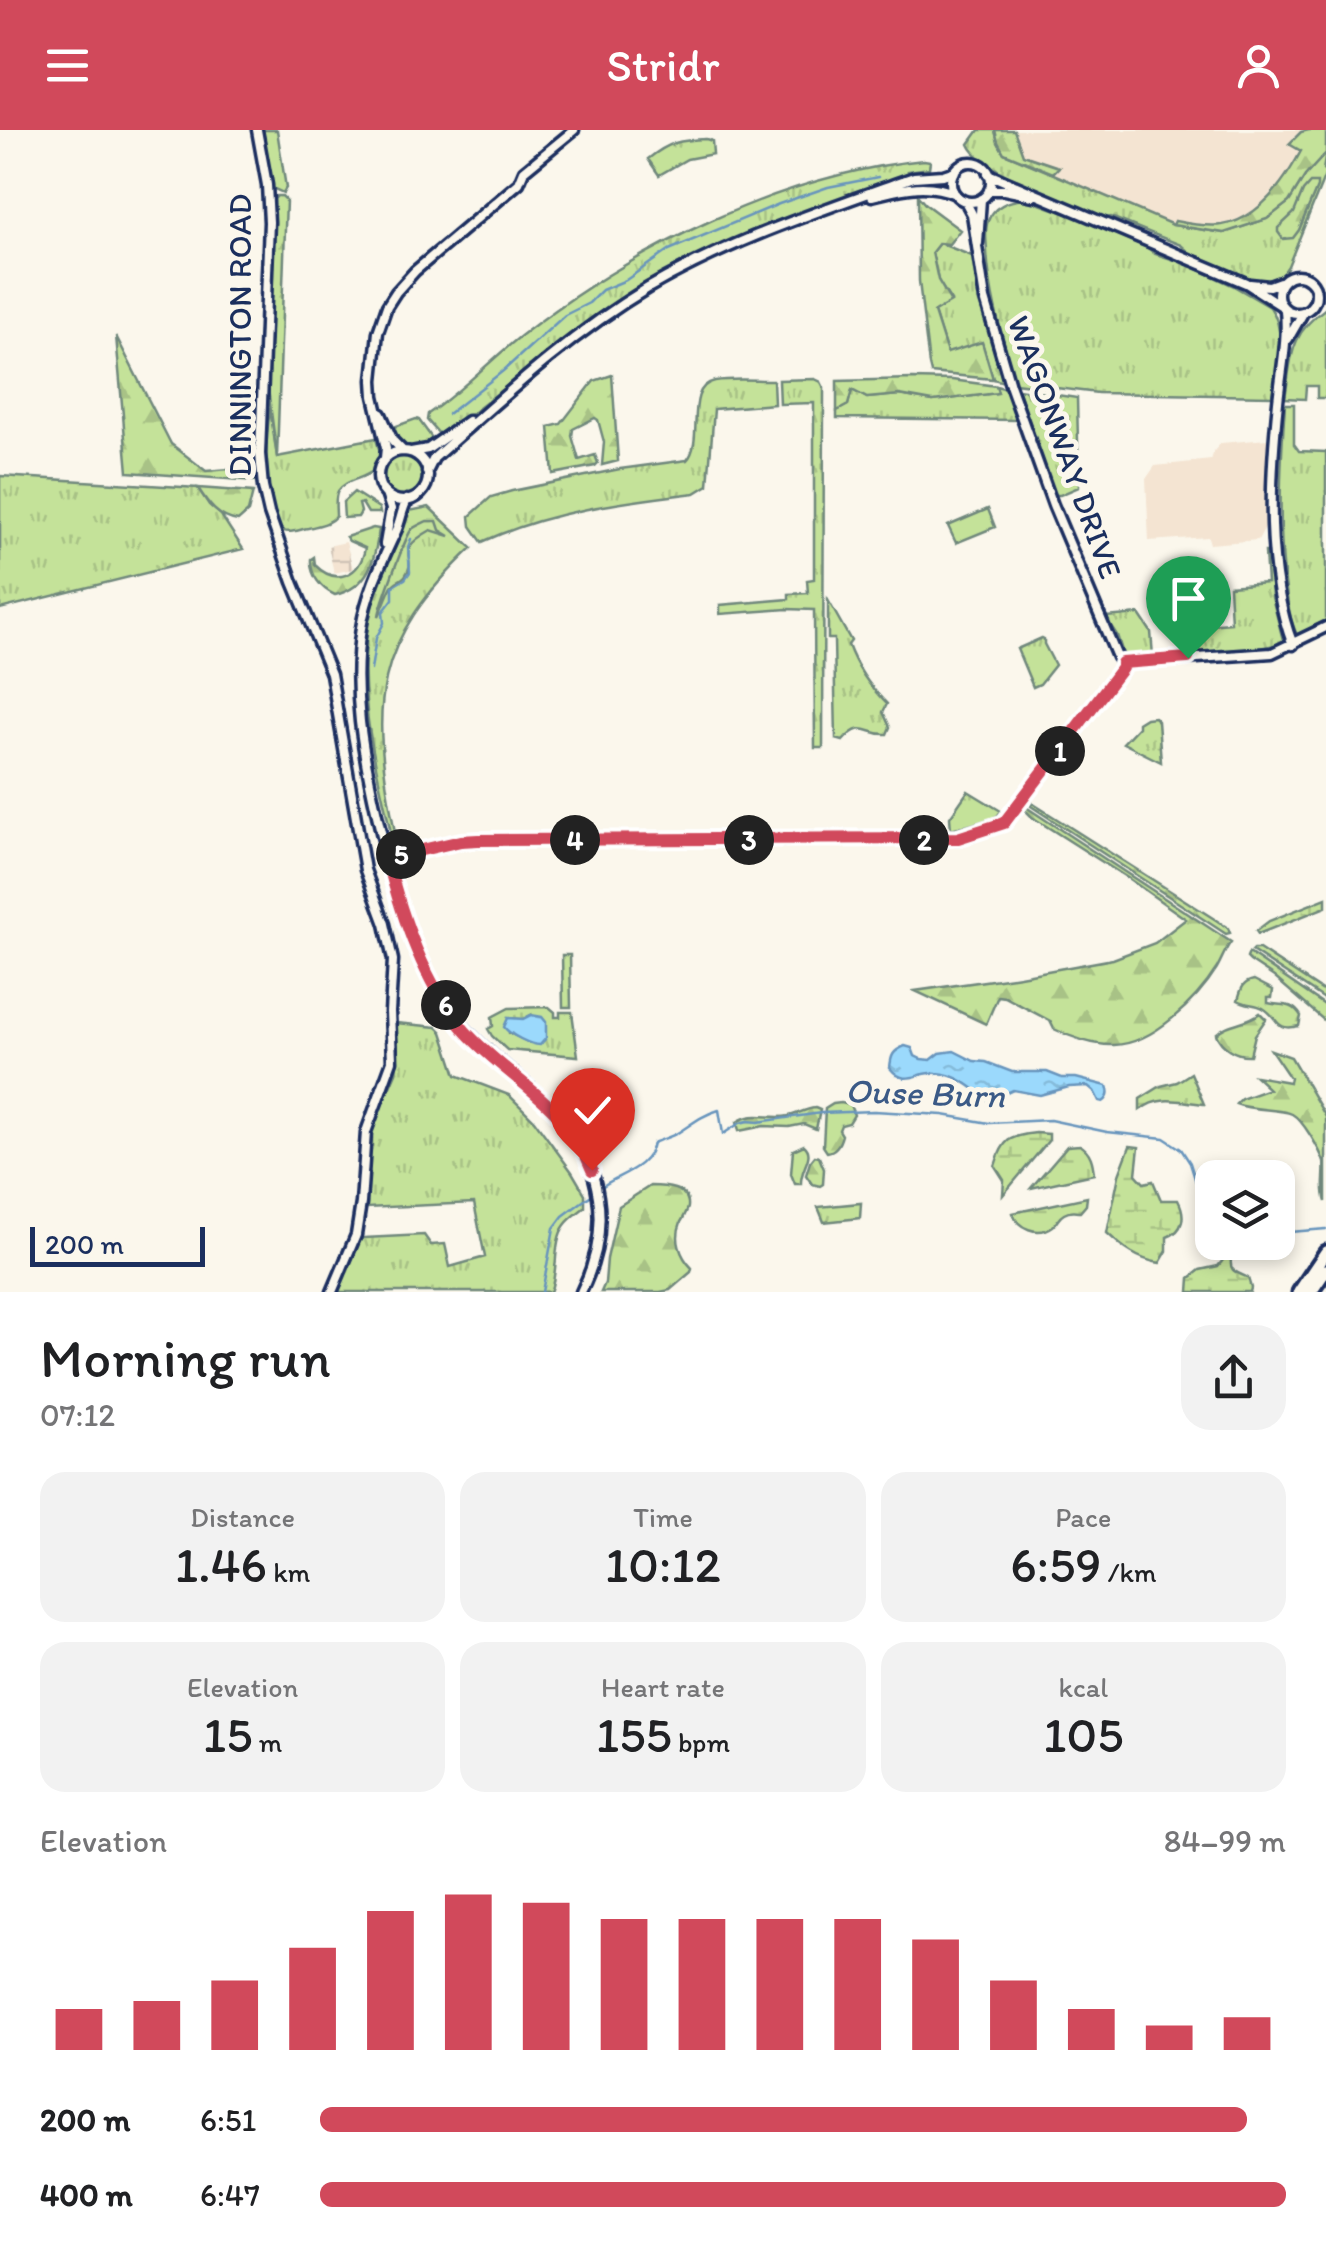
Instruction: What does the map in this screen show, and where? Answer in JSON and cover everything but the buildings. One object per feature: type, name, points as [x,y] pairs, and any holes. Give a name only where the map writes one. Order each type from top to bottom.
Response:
[{"type":"highway","points":[[1303,1290],[1326,1252]]},
{"type":"highway","points":[[1303,1290],[1326,1270]]},
{"type":"street","name":"DINNINGTON ROAD","points":[[257,130],[269,222],[260,454],[263,487],[293,582],[331,674],[365,870],[385,924],[393,960],[392,1060],[366,1132],[360,1220],[332,1292]]},
{"type":"street","points":[[385,458],[374,388],[374,351],[381,321],[396,292],[574,130]]},
{"type":"street","points":[[488,408],[428,449],[394,452],[385,458],[379,467],[380,487],[395,499],[415,497],[422,490],[434,458],[488,408],[543,361],[650,288],[754,236],[834,206],[914,177],[943,176],[972,163],[988,174],[989,190],[973,202],[940,187],[921,186],[834,206]]},
{"type":"street","points":[[954,194],[951,182],[955,171]]},
{"type":"street","points":[[988,174],[1246,283],[1294,314],[1303,313]]},
{"type":"street","points":[[989,190],[1042,198]]},
{"type":"street","name":"WAGONWAY DRIVE","points":[[981,199],[978,243],[985,299],[1010,385],[1053,504],[1122,663]]},
{"type":"street","name":"WAGONWAY DRIVE","points":[[964,201],[972,214],[978,243]]},
{"type":"street","points":[[1246,283],[1268,286],[1297,275],[1314,285],[1314,304]]},
{"type":"street","points":[[1282,281],[1277,292],[1283,308],[1286,344],[1273,465],[1273,526],[1282,611],[1292,645]]},
{"type":"street","points":[[1314,285],[1326,288]]},
{"type":"street","points":[[1286,344],[1303,313],[1326,300]]},
{"type":"street","points":[[378,410],[395,443],[422,460],[427,472]]},
{"type":"street","points":[[386,494],[391,509],[384,553],[363,616],[357,689],[368,771],[387,858],[424,965],[445,1003],[464,1030],[560,1114],[583,1148],[599,1201],[594,1262],[581,1292]]},
{"type":"street","points":[[384,553],[406,500]]},
{"type":"street","points":[[387,858],[478,840],[958,838],[1004,823],[1122,663],[1272,653],[1326,627]]},
{"type":"shaded area","points":[[995,130],[1326,130],[1326,152],[1267,219],[1224,233],[1173,225],[1004,153]]},
{"type":"shaded area","points":[[1267,439],[1266,525],[1258,540],[1210,544],[1208,537],[1149,541],[1146,479],[1155,466],[1211,460],[1221,443]]},
{"type":"shaded area","points":[[346,542],[353,569],[334,573],[328,546]]},
{"type":"green space","points":[[263,130],[277,130],[286,188],[283,193],[272,188]]},
{"type":"green space","points":[[979,130],[995,130],[1004,153],[1173,225],[1224,233],[1267,219],[1289,202],[1326,153],[1326,173],[1288,266],[1281,276],[1263,282],[1239,276],[1192,255],[1181,245],[1009,177],[977,155],[969,144]]},
{"type":"green space","points":[[995,130],[1014,130],[1023,155],[1059,167],[1053,173],[1004,153]]},
{"type":"green space","points":[[1309,130],[1326,130],[1326,153],[1289,202],[1267,219],[1224,233],[1173,225],[1175,221],[1222,225],[1248,215],[1279,186],[1301,151],[1289,144]]},
{"type":"green space","points":[[712,141],[713,154],[687,159],[659,175],[648,159],[675,143]]},
{"type":"green space","points":[[930,161],[929,168],[908,171],[909,176],[751,233],[638,288],[582,325],[441,436],[427,420],[428,414],[522,335],[611,273],[660,246],[711,220],[817,181]]},
{"type":"green space","points":[[1310,183],[1317,183],[1317,187],[1299,230],[1293,238],[1283,239],[1278,228],[1294,213]]},
{"type":"green space","points":[[277,196],[286,200],[277,457],[267,381]]},
{"type":"green space","points":[[918,196],[960,230],[949,244],[939,243],[932,252],[938,280],[951,302],[934,312],[947,353],[982,342],[993,379],[931,373],[919,281]]},
{"type":"green space","points":[[1026,199],[1185,263],[1270,307],[1280,338],[1272,396],[1098,393],[1015,383],[991,286],[986,228],[998,207]]},
{"type":"green space","points":[[939,243],[972,256],[979,302],[1004,382],[993,379],[982,343],[947,354],[934,312],[951,301],[938,281],[932,252]]},
{"type":"green space","points":[[1326,308],[1326,398],[1317,398],[1317,386],[1306,386],[1305,399],[1285,398],[1294,347],[1305,327]]},
{"type":"green space","points":[[116,336],[171,444],[206,471],[229,469],[254,437],[255,481],[128,472]]},
{"type":"green space","points":[[612,375],[618,461],[602,465],[604,442],[595,418],[573,429],[572,436],[579,460],[595,455],[598,463],[553,474],[549,427],[561,424],[594,381]]},
{"type":"green space","points":[[815,379],[824,388],[823,748],[815,748],[814,610],[720,614],[720,605],[789,599],[789,594],[808,593],[807,580],[814,579],[814,403],[780,404],[779,380]]},
{"type":"green space","points":[[913,379],[996,386],[998,393],[933,401],[900,395],[867,398],[852,390],[848,405],[837,411],[837,381]]},
{"type":"green space","points":[[722,380],[773,380],[774,404],[714,409],[708,485],[695,493],[560,515],[482,542],[471,526],[470,516],[491,497],[620,469],[687,460],[694,440],[697,404],[705,385]]},
{"type":"green space","points":[[996,386],[1007,389],[1018,420],[837,418],[837,411],[848,405],[852,390],[867,398],[899,395],[933,401],[997,393]]},
{"type":"green space","points":[[1018,389],[1077,398],[1079,487],[1055,495]]},
{"type":"green space","points":[[1285,404],[1294,404],[1294,444],[1299,451],[1326,452],[1326,620],[1297,635],[1288,605],[1282,554]]},
{"type":"green space","points":[[270,408],[277,457],[376,438],[380,452],[375,469],[338,491],[336,516],[327,523],[289,532],[278,525],[267,473]]},
{"type":"green space","points":[[416,419],[434,441],[420,448],[408,448],[391,428]]},
{"type":"green space","points":[[402,456],[416,462],[422,476],[416,490],[402,496],[388,490],[382,476],[388,462]]},
{"type":"green space","points":[[0,476],[198,488],[243,549],[0,609]]},
{"type":"green space","points":[[198,488],[253,492],[248,512],[238,521],[225,517]]},
{"type":"green space","points":[[354,492],[379,508],[380,513],[368,513],[362,503],[358,517],[344,518],[343,502]]},
{"type":"green space","points":[[429,507],[472,548],[414,614],[386,677],[382,747],[395,832],[391,832],[368,723],[366,640],[375,599],[409,511]]},
{"type":"green space","points":[[988,509],[995,527],[956,543],[948,526]]},
{"type":"green space","points":[[427,521],[437,521],[440,530],[450,536],[431,530],[412,544],[409,569],[392,586],[379,616],[409,534]]},
{"type":"green space","points":[[379,529],[375,551],[363,579],[335,595],[325,589],[314,576],[311,559],[314,557],[315,565],[331,575],[346,575],[358,565],[365,548],[346,537]]},
{"type":"green space","points":[[1265,552],[1269,552],[1281,644],[1195,653],[1193,626],[1231,623],[1229,586],[1267,583]]},
{"type":"green space","points":[[828,600],[851,641],[848,645],[859,669],[887,704],[883,712],[890,727],[887,734],[860,729],[843,741],[836,739],[834,639],[828,639]]},
{"type":"green space","points":[[1139,614],[1151,632],[1153,656],[1124,657],[1117,635],[1105,617]]},
{"type":"green space","points":[[1042,638],[1055,665],[1033,687],[1017,649]]},
{"type":"green space","points":[[1154,717],[1158,721],[1161,762],[1123,743],[1138,723]]},
{"type":"green space","points":[[968,791],[1001,811],[996,818],[951,830],[950,817]]},
{"type":"green space","points":[[1032,803],[1216,920],[1230,933],[1031,806]]},
{"type":"green space","points":[[1026,807],[1231,942],[1198,993],[1173,1018],[1144,1037],[1114,1045],[1083,1040],[1054,1029],[1050,1021],[998,996],[986,1024],[915,991],[1113,959],[1155,943],[1186,919],[1032,817]]},
{"type":"green space","points":[[1326,898],[1326,907],[1258,934],[1256,931],[1269,921]]},
{"type":"green space","points":[[1252,951],[1326,993],[1326,1000]]},
{"type":"green space","points":[[1249,953],[1326,1006],[1326,1022],[1250,961]]},
{"type":"green space","points":[[562,955],[570,955],[571,1007],[563,1007]]},
{"type":"green space","points":[[1254,980],[1273,990],[1268,1003],[1298,1011],[1299,1026],[1281,1026],[1263,1008],[1238,1000],[1244,985]]},
{"type":"green space","points":[[549,1007],[555,1017],[560,1017],[560,1012],[572,1012],[578,1056],[507,1050],[488,1029],[493,1026],[492,1017],[509,1008]],"holes":[[[531,1015],[528,1042],[509,1033],[508,1018]]]},
{"type":"green space","points":[[1260,1013],[1266,1019],[1255,1035],[1250,1055],[1234,1052],[1218,1039],[1216,1034],[1221,1030]]},
{"type":"green space","points":[[396,1023],[437,1027],[456,1075],[509,1095],[534,1120],[585,1194],[585,1207],[561,1232],[550,1292],[336,1292],[359,1240],[364,1238],[424,1235],[431,1245],[445,1244],[450,1267],[485,1257],[474,1203],[366,1208],[369,1135],[396,1073]]},
{"type":"green space","points":[[1271,1050],[1291,1057],[1326,1117],[1326,1202],[1324,1162],[1301,1122],[1287,1112],[1236,1104],[1269,1089],[1255,1076],[1289,1082]]},
{"type":"green space","points":[[1191,1073],[1204,1104],[1163,1101],[1140,1110],[1140,1099]]},
{"type":"green space","points":[[841,1103],[850,1105],[854,1115],[849,1123],[841,1125],[837,1146],[827,1152],[823,1146],[825,1109]]},
{"type":"green space","points":[[820,1110],[816,1129],[804,1124],[739,1131],[737,1122],[743,1118],[789,1116]]},
{"type":"green space","points":[[1036,1133],[1049,1134],[1049,1140],[1003,1195],[1004,1180],[995,1166],[1004,1144]]},
{"type":"green space","points":[[804,1145],[808,1158],[801,1184],[795,1184],[791,1174],[793,1150]]},
{"type":"green space","points":[[1080,1145],[1089,1154],[1094,1174],[1031,1188],[1067,1146]]},
{"type":"green space","points":[[1130,1146],[1139,1147],[1136,1174],[1144,1183],[1153,1181],[1161,1200],[1178,1200],[1182,1211],[1180,1227],[1167,1237],[1167,1251],[1160,1263],[1131,1252],[1107,1233],[1119,1175]]},
{"type":"green space","points":[[815,1156],[824,1169],[820,1186],[812,1184],[806,1175]]},
{"type":"green space","points":[[650,1186],[675,1189],[685,1195],[688,1208],[678,1241],[691,1272],[670,1290],[601,1292],[619,1206]]},
{"type":"green space","points":[[1087,1197],[1080,1212],[1066,1213],[1041,1231],[1023,1227],[1013,1213]]},
{"type":"green space","points":[[861,1203],[860,1218],[824,1222],[818,1207]]},
{"type":"green space","points":[[1223,1260],[1231,1260],[1233,1270],[1248,1278],[1250,1292],[1189,1292],[1190,1278],[1200,1270],[1218,1266]]},
{"type":"water","points":[[531,1015],[546,1022],[546,1038],[540,1045],[520,1039],[504,1027],[508,1018]]},
{"type":"water","points":[[905,1046],[921,1059],[931,1060],[940,1053],[954,1051],[1012,1072],[1047,1072],[1107,1086],[1107,1099],[1099,1101],[1088,1086],[1040,1095],[1013,1090],[989,1101],[951,1076],[930,1073],[907,1078],[896,1074],[890,1068],[892,1057]]},
{"type":"waterway","points":[[448,414],[565,315],[669,250],[779,204],[828,187],[878,177]]},
{"type":"waterway","points":[[371,670],[376,638],[384,623],[383,612],[393,599],[393,586],[410,572],[411,539]]},
{"type":"waterway","name":"Ouse Burn","points":[[600,1188],[639,1165],[653,1143],[719,1110],[723,1134],[748,1121],[821,1113],[943,1115],[989,1123],[1050,1120],[1164,1138],[1181,1149],[1195,1179]]},
{"type":"waterway","name":"Ouse Burn","points":[[542,1292],[554,1228],[563,1216],[594,1193]]},
{"type":"waterway","name":"Ouse Burn","points":[[1295,1232],[1326,1229]]},
{"type":"route","points":[[592,1170],[575,1134],[560,1114],[464,1030],[445,1003],[424,965],[387,858],[478,840],[950,840],[1004,823],[1122,663],[1188,658]]}]
